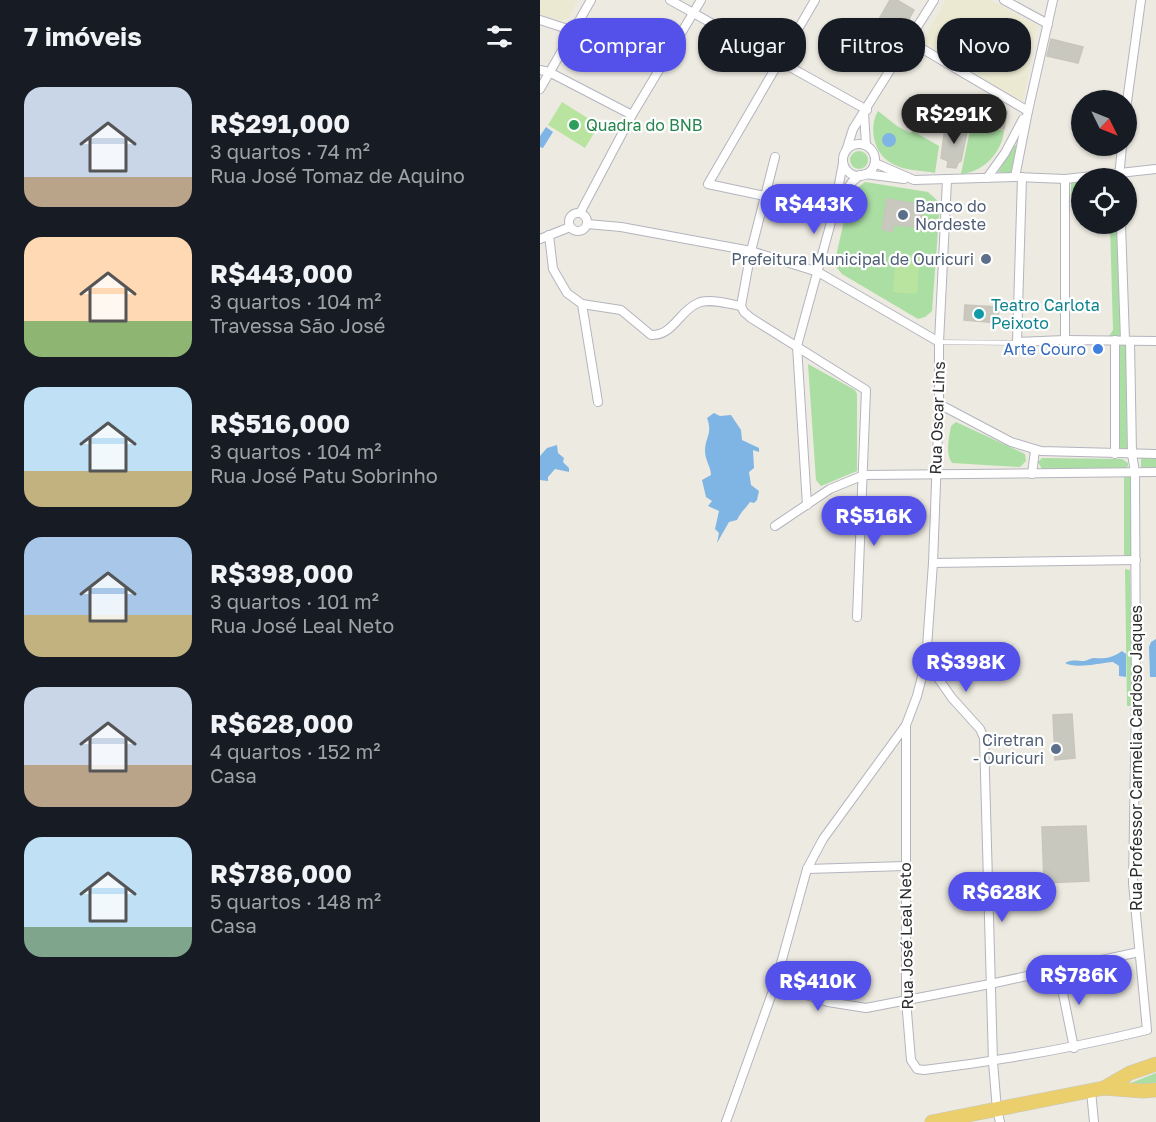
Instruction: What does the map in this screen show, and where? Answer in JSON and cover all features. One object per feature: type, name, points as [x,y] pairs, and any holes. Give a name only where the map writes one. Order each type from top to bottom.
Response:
[{"type":"highway","points":[[932,1122],[998,1116],[1097,1089],[1130,1072],[1156,1064]]},
{"type":"highway","points":[[1097,1089],[1156,1090]]},
{"type":"street","points":[[581,18],[591,0]]},
{"type":"street","points":[[669,0],[700,18]]},
{"type":"street","points":[[570,227],[569,221],[572,216],[579,213],[632,115],[701,0]]},
{"type":"street","points":[[805,18],[815,0]]},
{"type":"street","points":[[923,18],[934,0]]},
{"type":"street","points":[[1004,0],[1048,24]]},
{"type":"street","points":[[1053,0],[1028,111],[1018,177],[1017,342],[1156,341]]},
{"type":"street","points":[[1129,90],[1141,0]]},
{"type":"street","points":[[540,20],[558,26]]},
{"type":"street","points":[[925,50],[1028,111]]},
{"type":"street","points":[[540,89],[545,71],[558,53]]},
{"type":"street","points":[[545,71],[632,115]]},
{"type":"street","points":[[765,196],[708,184],[774,72]]},
{"type":"street","points":[[798,72],[866,111]]},
{"type":"street","points":[[807,505],[797,346],[836,204],[846,151],[853,129],[890,72]]},
{"type":"street","points":[[866,111],[866,145]]},
{"type":"street","points":[[987,178],[1005,153],[1028,111]]},
{"type":"street","points":[[836,204],[852,182],[870,172],[875,163],[873,152],[866,145],[855,144],[846,151]]},
{"type":"street","points":[[775,157],[751,251],[741,306],[751,318],[866,390],[857,617]]},
{"type":"street","points":[[844,160],[851,173],[914,180],[1018,177],[1071,179]]},
{"type":"street","points":[[875,163],[914,180]]},
{"type":"street","points":[[1137,173],[1156,170]]},
{"type":"street","points":[[1065,179],[1065,340]]},
{"type":"street","name":"Rua Oscar Lins","points":[[906,725],[917,696],[926,661],[933,563],[939,342],[947,180]]},
{"type":"street","points":[[579,213],[586,218],[587,224]]},
{"type":"street","points":[[587,224],[621,227],[751,251],[818,272],[939,342]]},
{"type":"street","points":[[570,227],[581,230],[587,224]]},
{"type":"street","points":[[540,239],[570,227]]},
{"type":"street","points":[[1115,454],[1123,340],[1121,234]]},
{"type":"street","points":[[549,235],[551,261],[567,293],[582,304],[621,310],[651,335],[664,332],[700,302],[741,306]]},
{"type":"street","points":[[582,304],[598,402]]},
{"type":"street","name":"Rua Professor Carmelia Cardoso Jaques","points":[[993,1062],[1074,1048],[1148,1030],[1133,883],[1137,692],[1135,472],[1131,454],[1123,340]]},
{"type":"street","points":[[939,404],[1020,446],[1035,450],[1053,453],[1156,454]]},
{"type":"street","points":[[1032,474],[1035,450]]},
{"type":"street","points":[[775,526],[830,489],[864,475],[1156,472]]},
{"type":"street","points":[[933,563],[1136,560]]},
{"type":"street","points":[[926,661],[952,698],[980,729],[984,738],[990,984],[998,1116]]},
{"type":"street","points":[[726,1122],[776,985],[807,869],[823,839],[906,725]]},
{"type":"street","name":"Rua José Leal Neto","points":[[906,725],[906,1000],[911,1060],[917,1069],[924,1070],[993,1062]]},
{"type":"street","points":[[807,869],[905,866]]},
{"type":"street","points":[[776,985],[814,998],[861,1008],[990,984],[1139,952]]},
{"type":"street","points":[[1058,969],[1074,1048]]},
{"type":"street","points":[[1094,1122],[1097,1089]]},
{"type":"lane","points":[[939,342],[1017,342]]},
{"type":"shaded area","points":[[540,0],[577,0],[569,18],[558,20],[540,14]]},
{"type":"shaded area","points":[[946,0],[989,0],[1024,18],[937,18],[937,51],[925,44],[925,37]]},
{"type":"shaded area","points":[[1031,22],[1037,25],[1031,58]]},
{"type":"shaded area","points":[[972,72],[1028,72],[1023,102]]},
{"type":"green space","name":"Quadra do BNB","points":[[562,102],[599,125],[585,148],[548,125]]},
{"type":"green space","points":[[878,111],[897,126],[910,133],[913,131],[939,146],[935,173],[908,169],[886,160],[877,148],[873,133]]},
{"type":"green space","points":[[971,125],[1004,130],[1000,146],[990,160],[977,170],[961,174]]},
{"type":"green space","points":[[1014,145],[1018,146],[1012,171],[998,172]]},
{"type":"green space","points":[[859,151],[865,154],[868,160],[865,166],[859,169],[853,166],[850,160],[853,154]]},
{"type":"green space","points":[[865,182],[928,192],[940,203],[932,311],[925,317],[918,319],[842,274],[837,268],[835,261],[850,194]]},
{"type":"green space","points":[[1110,234],[1119,234],[1122,336],[1109,336],[1113,330]]},
{"type":"green space","points":[[896,254],[920,256],[917,294],[893,292]]},
{"type":"green space","points":[[1122,344],[1126,345],[1127,450],[1120,448],[1118,348]]},
{"type":"green space","points":[[808,364],[855,390],[857,394],[857,471],[821,486],[816,480]]},
{"type":"green space","points":[[956,422],[1025,454],[1026,461],[1020,467],[952,463],[948,450],[951,426]]},
{"type":"green space","points":[[1042,458],[1122,459],[1128,463],[1128,466],[1124,470],[1042,469],[1038,462]]},
{"type":"green space","points":[[1141,458],[1156,458],[1156,467],[1141,467]]},
{"type":"green space","points":[[1124,476],[1132,477],[1132,556],[1124,556]]},
{"type":"green space","points":[[1125,569],[1130,570],[1133,706],[1127,706]]},
{"type":"green space","points":[[1156,1073],[1156,1084],[1118,1088]]},
{"type":"water","points":[[546,127],[553,132],[543,148],[540,147],[540,136]]},
{"type":"water","points":[[886,133],[892,133],[896,140],[892,147],[886,147],[882,143],[882,137]]},
{"type":"water","points":[[714,413],[720,416],[731,415],[741,430],[742,440],[759,448],[759,452],[753,450],[754,468],[749,472],[751,485],[759,491],[757,500],[754,503],[750,502],[737,520],[729,522],[717,543],[719,533],[715,529],[719,511],[708,506],[712,501],[706,497],[702,480],[711,475],[705,451],[709,432],[707,418]]},
{"type":"water","points":[[557,445],[558,453],[564,458],[563,462],[569,468],[569,472],[555,469],[548,477],[548,481],[540,480],[540,456],[547,448]]},
{"type":"water","points":[[1156,639],[1156,677],[1150,677],[1149,647]]},
{"type":"water","points":[[1122,651],[1126,654],[1126,677],[1119,676],[1119,666],[1113,662],[1081,666],[1065,663],[1108,658]]},
{"type":"building","points":[[890,0],[897,0],[914,10],[910,18],[880,18]]},
{"type":"building","points":[[1051,39],[1083,47],[1078,63],[1047,56]]},
{"type":"building","points":[[975,108],[1007,112],[1004,129],[972,124]]},
{"type":"building","points":[[946,119],[953,128],[961,129],[969,123],[961,161],[956,168],[947,167],[948,161],[941,158]]},
{"type":"building","name":"Banco do Nordeste","points":[[887,199],[924,205],[920,227],[894,225],[892,232],[882,229]]},
{"type":"building","name":"Teatro Carlota Peixoto","points":[[965,305],[999,307],[998,323],[964,320]]},
{"type":"building","points":[[1072,714],[1075,758],[1055,760],[1053,715]]},
{"type":"building","points":[[1086,826],[1089,881],[1044,883],[1042,827]]},
{"type":"place","name":"Quadra do BNB","points":[[574,125]]},
{"type":"place","name":"Banco do Nordeste","points":[[903,215]]},
{"type":"place","name":"Prefeitura Municipal de Ouricuri","points":[[986,259]]},
{"type":"place","name":"Teatro Carlota Peixoto","points":[[979,314]]},
{"type":"place","name":"Arte Couro","points":[[1098,349]]},
{"type":"place","name":"Ciretran - Ouricuri","points":[[1056,749]]}]
